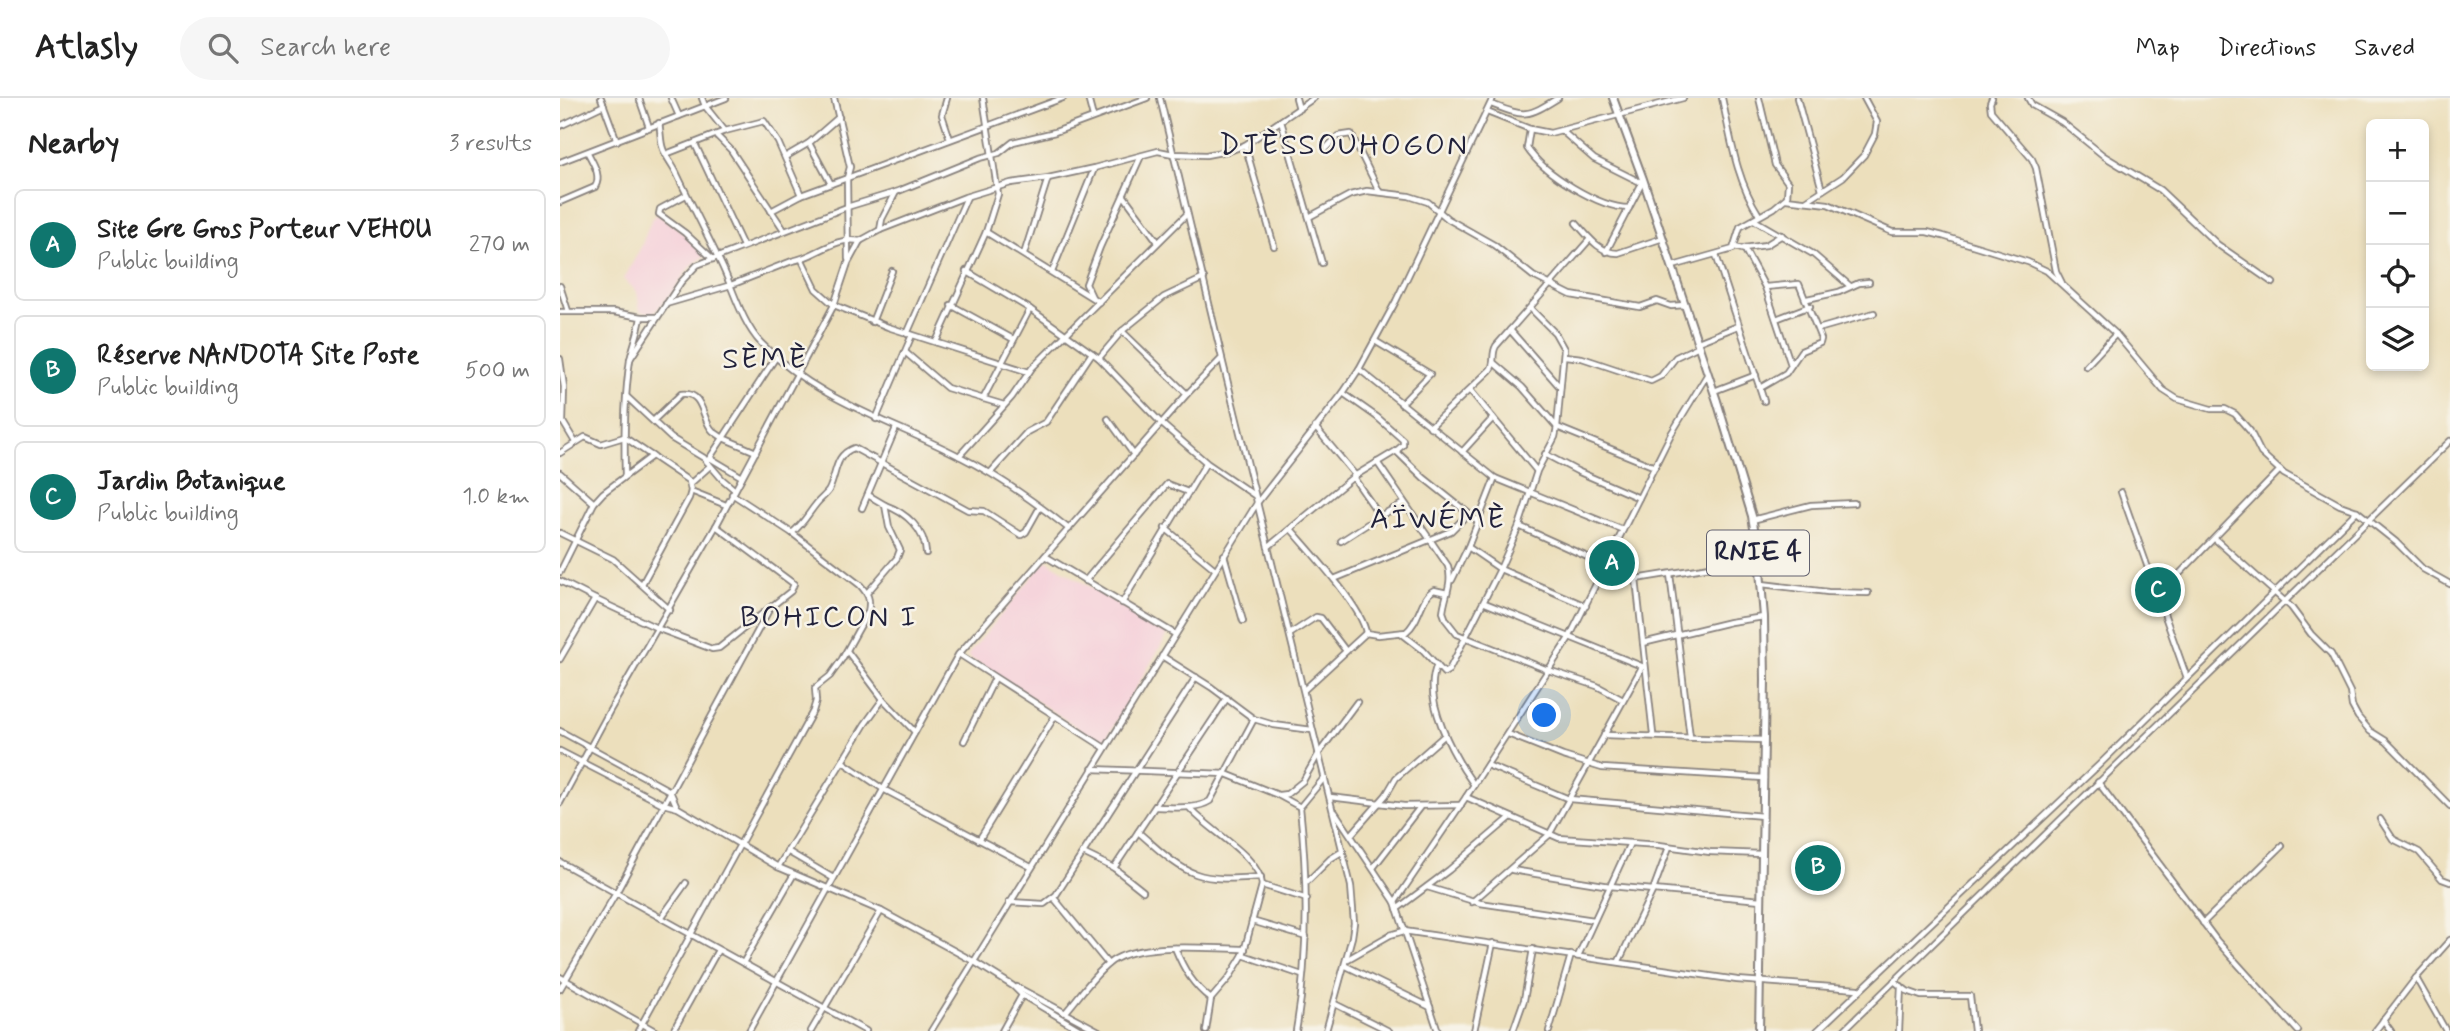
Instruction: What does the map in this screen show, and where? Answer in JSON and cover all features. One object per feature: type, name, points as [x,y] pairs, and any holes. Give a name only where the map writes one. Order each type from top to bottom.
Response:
[{"type":"main road","name":"RNIE 4","points":[[1613,98],[1714,391],[1752,520],[1759,559],[1764,617],[1759,1031]]},
{"type":"street","points":[[601,98],[617,141]]},
{"type":"street","points":[[639,98],[649,127]]},
{"type":"street","points":[[671,98],[679,116]]},
{"type":"street","points":[[702,98],[705,106],[725,131]]},
{"type":"street","points":[[560,162],[726,98]]},
{"type":"street","points":[[834,98],[850,167],[847,178],[848,263]]},
{"type":"street","points":[[947,98],[942,115],[950,139]]},
{"type":"street","points":[[936,342],[997,204],[998,186],[983,98]]},
{"type":"street","points":[[771,211],[801,195],[1063,98]]},
{"type":"street","points":[[1088,98],[1093,117]]},
{"type":"street","points":[[1119,98],[1121,107]]},
{"type":"street","points":[[630,359],[656,317],[692,268],[784,230],[896,192],[1002,151],[1013,142],[1035,138],[1147,98]]},
{"type":"street","points":[[1160,98],[1333,808],[1353,901],[1354,923],[1348,959],[1326,1031]]},
{"type":"street","points":[[1296,98],[1299,109]]},
{"type":"street","points":[[1158,151],[1173,154],[1218,153],[1245,145],[1314,98]]},
{"type":"street","points":[[932,1031],[1214,569],[1257,503],[1359,369],[1440,211],[1492,101],[1523,114],[1537,111],[1558,98]]},
{"type":"street","points":[[1487,112],[1530,129],[1550,133],[1683,98]]},
{"type":"street","points":[[1722,98],[1730,143],[1741,180],[1759,215]]},
{"type":"street","points":[[1759,98],[1775,165],[1788,183],[1786,199]]},
{"type":"street","points":[[1797,98],[1822,190]]},
{"type":"street","points":[[1806,201],[1837,182],[1854,166],[1875,134],[1877,122],[1864,98]]},
{"type":"street","points":[[1992,98],[1991,111],[2032,159],[2036,168],[2056,271],[2066,289]]},
{"type":"street","points":[[2028,98],[2032,105],[2062,122],[2104,156],[2160,190],[2217,244],[2273,283]]},
{"type":"street","points":[[560,126],[604,105]]},
{"type":"street","points":[[785,157],[809,143],[839,117]]},
{"type":"street","points":[[666,154],[725,131],[764,121],[785,157],[801,195]]},
{"type":"street","points":[[1281,121],[1322,262]]},
{"type":"street","points":[[659,123],[666,154],[716,258],[755,335],[776,357],[797,375],[852,408],[991,472],[1069,529]]},
{"type":"street","points":[[1530,129],[1527,148],[1551,171],[1586,195],[1606,204],[1629,208]]},
{"type":"street","points":[[1562,131],[1594,159],[1642,181],[1606,252]]},
{"type":"street","points":[[1325,149],[1338,136],[1351,134],[1379,191]]},
{"type":"street","points":[[716,135],[731,150],[784,230]]},
{"type":"street","points":[[560,803],[756,452],[834,305],[848,263],[860,241],[880,230],[998,186],[1048,178],[1142,156],[1158,151],[1169,140]]},
{"type":"street","points":[[809,143],[831,184]]},
{"type":"street","points":[[695,144],[743,246]]},
{"type":"street","points":[[1245,145],[1274,246]]},
{"type":"street","points":[[560,202],[594,187],[597,183],[598,177],[588,153]]},
{"type":"street","points":[[1078,289],[1086,284],[1142,156]]},
{"type":"street","points":[[1052,272],[1094,168]]},
{"type":"street","points":[[1024,254],[1048,178]]},
{"type":"street","points":[[1309,216],[1350,195],[1367,191],[1420,199],[1494,246],[1520,267],[1549,285],[1575,296],[1630,306],[1643,307],[1657,301],[1671,306],[1685,305]]},
{"type":"street","points":[[880,230],[882,219],[896,192]]},
{"type":"street","points":[[686,195],[660,209],[659,214],[716,258]]},
{"type":"street","points":[[876,419],[968,196]]},
{"type":"street","points":[[1124,196],[1158,242]]},
{"type":"street","points":[[1672,266],[1730,251],[1735,247],[1738,229],[1786,199],[1828,204],[1853,213],[1873,226],[1892,232],[1927,232],[2028,262],[2046,271],[2116,334],[2163,390],[2172,396],[2211,409],[2227,409],[2235,414],[2250,431],[2261,453],[2291,479],[2357,511],[2396,542],[2423,569],[2450,584]]},
{"type":"street","points":[[959,456],[1030,372],[1187,214]]},
{"type":"street","points":[[1754,220],[1813,254],[1850,286]]},
{"type":"street","points":[[1576,223],[1606,252],[1618,253],[1663,238]]},
{"type":"street","points":[[986,232],[1099,302]]},
{"type":"street","points":[[1735,247],[1763,246],[1782,235]]},
{"type":"street","points":[[665,304],[802,260],[848,239],[860,241]]},
{"type":"street","points":[[1430,427],[1490,370],[1494,363],[1493,351],[1590,239]]},
{"type":"street","points":[[1743,248],[1765,288],[1792,366]]},
{"type":"street","points":[[1716,255],[1764,401]]},
{"type":"street","points":[[802,260],[816,289],[834,305],[872,322],[1030,372]]},
{"type":"street","points":[[872,322],[892,271]]},
{"type":"street","points":[[966,271],[1030,309],[1099,358],[1162,424],[1207,463],[1255,495]]},
{"type":"street","points":[[1099,358],[1122,331],[1164,296],[1204,278]]},
{"type":"street","points":[[1807,299],[1869,282]]},
{"type":"street","points":[[1086,284],[1092,297]]},
{"type":"street","points":[[1760,388],[1786,373],[1801,351],[1821,342],[1810,306],[1799,284],[1765,288]]},
{"type":"street","points":[[560,286],[568,311]]},
{"type":"street","points":[[951,305],[1013,340]]},
{"type":"street","points":[[1776,318],[1810,306]]},
{"type":"street","points":[[1401,633],[1447,673],[1468,638],[1519,526],[1537,471],[1558,427],[1565,356],[1562,342],[1530,308]]},
{"type":"street","points":[[983,399],[1030,309]]},
{"type":"street","points":[[560,312],[613,312],[656,317]]},
{"type":"street","points":[[1818,329],[1874,313]]},
{"type":"street","points":[[625,475],[624,437],[630,359],[641,317]]},
{"type":"street","points":[[1565,356],[1582,358],[1651,381],[1661,376],[1676,357],[1738,326]]},
{"type":"street","points":[[1510,330],[1560,388]]},
{"type":"street","points":[[1122,331],[1187,394]]},
{"type":"street","points":[[2086,366],[2116,334]]},
{"type":"street","points":[[1375,341],[1430,374],[1401,404]]},
{"type":"street","points":[[905,352],[941,385],[1004,405]]},
{"type":"street","points":[[991,472],[1027,432],[1046,422],[1092,353]]},
{"type":"street","points":[[642,584],[691,491],[691,484],[709,462],[776,357]]},
{"type":"street","points":[[749,1031],[959,654],[1187,394],[1222,358]]},
{"type":"street","points":[[560,359],[564,387],[561,411],[575,442]]},
{"type":"street","points":[[1494,363],[1521,387],[1558,427],[1655,467]]},
{"type":"street","points":[[1359,369],[1495,478],[1623,530]]},
{"type":"street","points":[[1395,902],[1569,638],[1687,406],[1708,374]]},
{"type":"street","points":[[1714,391],[1756,375]]},
{"type":"street","points":[[1469,390],[1537,471]]},
{"type":"street","points":[[1268,547],[1354,476],[1396,451],[1404,443],[1401,437],[1343,393]]},
{"type":"street","points":[[653,421],[675,398],[681,394],[689,394],[701,404],[712,430],[723,438],[756,452]]},
{"type":"street","points":[[627,396],[671,438],[709,462],[742,477]]},
{"type":"street","points":[[1462,452],[1493,418]]},
{"type":"street","points":[[1108,419],[1134,455]]},
{"type":"street","points":[[1315,427],[1354,476],[1380,516]]},
{"type":"street","points":[[862,508],[896,428]]},
{"type":"street","points":[[560,453],[587,437],[601,444],[624,437]]},
{"type":"street","points":[[624,437],[691,484]]},
{"type":"street","points":[[1843,1031],[2450,441]]},
{"type":"street","points":[[792,533],[808,519],[817,502],[829,490],[839,460],[850,449],[859,449],[881,464],[968,510],[984,511],[1021,535],[1026,532],[1040,507]]},
{"type":"street","points":[[1396,451],[1424,478],[1478,521]]},
{"type":"street","points":[[1545,454],[1639,498]]},
{"type":"street","points":[[560,572],[594,503],[625,475],[652,456]]},
{"type":"street","points":[[638,1031],[813,711],[816,701],[815,688],[830,676],[847,651],[868,612],[870,599],[867,593],[792,533],[733,492],[709,462]]},
{"type":"street","points":[[1377,462],[1448,566],[1450,584]]},
{"type":"street","points":[[1122,603],[1165,528],[1207,463]]},
{"type":"street","points":[[2157,597],[2280,470]]},
{"type":"street","points":[[560,473],[594,503]]},
{"type":"street","points":[[1495,478],[1468,547],[1450,584],[1443,612],[1446,620],[1454,631],[1468,638],[1623,699]]},
{"type":"street","points":[[1085,581],[1167,484],[1188,492]]},
{"type":"street","points":[[691,491],[726,505]]},
{"type":"street","points":[[2121,492],[2187,678]]},
{"type":"street","points":[[868,495],[900,512],[920,530],[926,541],[926,553]]},
{"type":"street","points":[[1341,541],[1404,503]]},
{"type":"street","points":[[1752,520],[1811,505],[1854,503]]},
{"type":"street","points":[[867,593],[900,552],[888,522],[885,505]]},
{"type":"street","points":[[1817,1031],[2091,772],[2357,511]]},
{"type":"street","points":[[1334,579],[1431,540],[1457,527],[1468,514]]},
{"type":"street","points":[[560,580],[659,629],[707,649],[719,648],[792,592],[794,584],[716,526]]},
{"type":"street","points":[[1519,526],[1636,579],[1759,559]]},
{"type":"street","points":[[1165,528],[1214,569]]},
{"type":"street","points":[[1291,529],[1334,579],[1363,622],[1366,633]]},
{"type":"street","points":[[560,533],[613,559],[670,610]]},
{"type":"street","points":[[2215,539],[2285,601],[2311,634],[2332,654],[2350,692],[2355,712],[2365,726],[2386,741],[2450,806]]},
{"type":"street","points":[[1468,547],[1500,569],[1586,606]]},
{"type":"street","points":[[1224,554],[1243,621]]},
{"type":"street","points":[[1045,556],[1175,634]]},
{"type":"street","points":[[1670,574],[1690,737]]},
{"type":"street","points":[[1636,579],[1653,735]]},
{"type":"street","points":[[1762,584],[1829,592],[1868,593]]},
{"type":"street","points":[[1366,633],[1378,635],[1406,632],[1415,623],[1430,591],[1440,590],[1447,593]]},
{"type":"street","points":[[560,659],[595,599]]},
{"type":"street","points":[[1485,603],[1644,667]]},
{"type":"street","points":[[560,989],[563,978],[616,893],[770,608]]},
{"type":"street","points":[[1290,634],[1318,617],[1323,619],[1346,651]]},
{"type":"street","points":[[1643,643],[1764,617]]},
{"type":"street","points":[[1304,691],[1366,633]]},
{"type":"street","points":[[847,651],[883,699],[915,732]]},
{"type":"street","points":[[959,654],[1105,748]]},
{"type":"street","points":[[1162,656],[1254,719],[1282,727],[1312,730]]},
{"type":"street","points":[[1437,665],[1432,676],[1431,689],[1445,735],[1474,785]]},
{"type":"street","points":[[1472,902],[1549,835],[1623,699],[1644,667]]},
{"type":"street","points":[[1009,902],[1044,904],[1054,898],[1196,677]]},
{"type":"street","points":[[964,741],[995,678]]},
{"type":"street","points":[[1114,867],[1227,698]]},
{"type":"street","points":[[778,867],[883,699]]},
{"type":"street","points":[[1279,795],[1287,794],[1296,788],[1357,702]]},
{"type":"street","points":[[979,840],[1055,716]]},
{"type":"street","points":[[1155,807],[1189,807],[1210,801],[1254,719]]},
{"type":"street","points":[[560,731],[670,790],[677,808]]},
{"type":"street","points":[[1508,734],[1587,765],[1676,774],[1764,778]]},
{"type":"street","points":[[1351,835],[1388,792],[1396,778],[1445,735]]},
{"type":"street","points":[[1603,735],[1764,740]]},
{"type":"street","points":[[560,751],[663,804],[677,808],[778,867],[881,911],[974,961],[1082,1031]]},
{"type":"street","points":[[843,762],[883,789],[1031,867]]},
{"type":"street","points":[[1487,765],[1569,799],[1763,816]]},
{"type":"street","points":[[1092,769],[1226,774],[1279,795],[1300,807]]},
{"type":"street","points":[[1296,1031],[1303,975],[1307,899],[1300,807],[1324,778]]},
{"type":"street","points":[[2098,782],[2203,923],[2244,974],[2298,1031]]},
{"type":"street","points":[[1330,797],[1420,807],[1461,805]]},
{"type":"street","points":[[1466,797],[1559,838],[1763,855]]},
{"type":"street","points":[[1189,807],[1257,869],[1262,884],[1244,952],[1229,978],[1211,999],[1206,1031]]},
{"type":"street","points":[[1373,868],[1420,807]]},
{"type":"street","points":[[1333,808],[1395,902],[1438,1031]]},
{"type":"street","points":[[1398,909],[1510,818]]},
{"type":"street","points":[[2380,819],[2393,839],[2419,852],[2442,879],[2450,882]]},
{"type":"street","points":[[1138,832],[1186,870],[1198,875],[1217,878],[1261,877]]},
{"type":"street","points":[[1578,956],[1630,843]]},
{"type":"street","points":[[2203,923],[2282,846]]},
{"type":"street","points":[[1619,962],[1653,890],[1669,847]]},
{"type":"street","points":[[787,851],[833,878]]},
{"type":"street","points":[[1307,882],[1329,859],[1343,851]]},
{"type":"street","points":[[1083,853],[1114,867],[1143,891]]},
{"type":"street","points":[[560,862],[866,1031]]},
{"type":"street","points":[[1511,870],[1610,886],[1761,900]]},
{"type":"street","points":[[743,963],[794,874]]},
{"type":"street","points":[[661,918],[686,883]]},
{"type":"street","points":[[1262,884],[1307,899]]},
{"type":"street","points":[[1427,887],[1472,902],[1594,920]]},
{"type":"street","points":[[1054,898],[1108,964]]},
{"type":"street","points":[[811,1031],[823,1006],[881,911]]},
{"type":"street","points":[[1252,920],[1306,937]]},
{"type":"street","points":[[1348,959],[1390,935],[1404,931],[1737,980],[1859,989]]},
{"type":"street","points":[[2375,1031],[2450,940]]},
{"type":"street","points":[[1474,1031],[1493,943]]},
{"type":"street","points":[[1175,948],[1189,978],[1211,999]]},
{"type":"street","points":[[1065,1013],[1108,964],[1125,954],[1175,948],[1244,952],[1303,975]]},
{"type":"street","points":[[1513,1031],[1524,1000],[1533,949]]},
{"type":"street","points":[[673,1031],[718,950]]},
{"type":"street","points":[[1549,1031],[1571,955]]},
{"type":"street","points":[[1346,966],[1430,1007]]},
{"type":"street","points":[[563,978],[655,1031]]},
{"type":"street","points":[[2416,978],[2446,1031]]},
{"type":"street","points":[[1894,981],[1921,996],[1970,996],[1973,1003],[1974,1031]]},
{"type":"street","points":[[1899,1031],[1901,986]]},
{"type":"street","points":[[1024,993],[1099,1031]]},
{"type":"street","points":[[1002,1031],[1024,993]]},
{"type":"street","points":[[1335,1004],[1390,1031]]},
{"type":"street","points":[[2383,1020],[2391,1031]]},
{"type":"shaded area","points":[[657,214],[679,229],[706,255],[689,268],[674,291],[654,313],[640,311],[637,292],[624,279],[641,247],[651,220]]},
{"type":"shaded area","points":[[1046,560],[1168,634],[1103,744],[967,656]]},
{"type":"place","name":"Site Gre Gros Porteur VEHOU","points":[[1612,563]]},
{"type":"place","name":"Jardin Botanique","points":[[2158,590]]},
{"type":"place","name":"Réserve NANDOTA Site Poste","points":[[1818,868]]},
{"type":"district","name":"DJÈSSOUHOGON","points":[[1344,145]]},
{"type":"district","name":"SÈMÈ","points":[[765,359]]},
{"type":"district","name":"AÏWÉMÈ","points":[[1438,519]]},
{"type":"district","name":"BOHICON I","points":[[829,617]]}]
